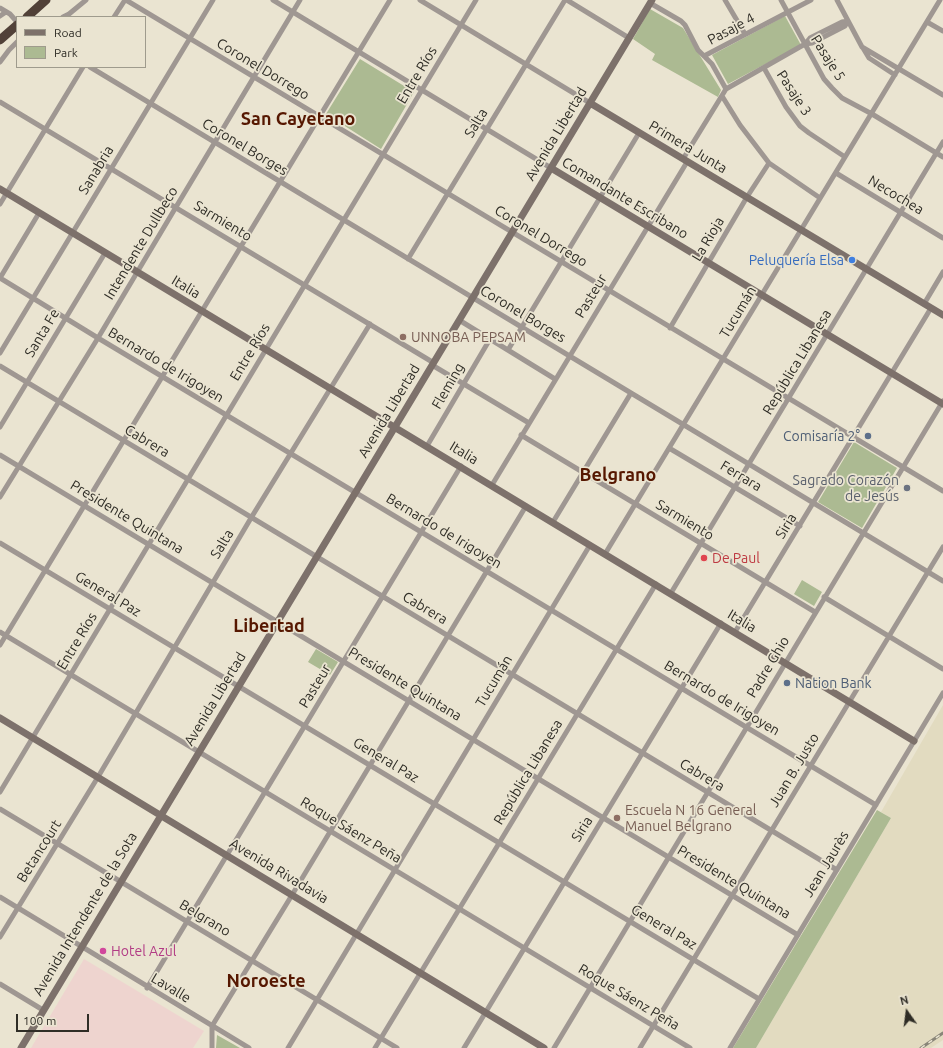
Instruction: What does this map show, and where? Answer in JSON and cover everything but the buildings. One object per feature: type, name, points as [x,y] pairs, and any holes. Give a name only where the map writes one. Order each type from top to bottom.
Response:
[{"type":"highway","points":[[28,16],[46,0]]},
{"type":"highway","points":[[0,40],[16,26]]},
{"type":"main road","name":"Avenida Libertad","points":[[160,815],[651,1]]},
{"type":"main road","name":"Primera Junta","points":[[590,103],[943,315]]},
{"type":"main road","name":"Comandante Escribano","points":[[551,168],[943,403]]},
{"type":"main road","name":"Italia","points":[[3,191],[736,632],[914,741]]},
{"type":"main road","name":"Avenida Rivadavia","points":[[0,718],[544,1048]]},
{"type":"main road","name":"Avenida Intendente de la Sota","points":[[20,1048],[160,815]]},
{"type":"street","points":[[65,16],[86,0]]},
{"type":"street","points":[[115,16],[126,0]]},
{"type":"street","name":"Coronel Dorrego","points":[[126,0],[943,491]]},
{"type":"street","name":"Sanabria","points":[[0,353],[213,0]]},
{"type":"street","name":"Comandante Escribano","points":[[273,0],[551,168]]},
{"type":"street","name":"Intendente Dullbeco","points":[[0,497],[98,338],[300,0]]},
{"type":"street","points":[[0,645],[390,0]]},
{"type":"street","name":"Primera Junta","points":[[420,0],[590,103]]},
{"type":"street","name":"Entre Ríos","points":[[0,792],[476,0]]},
{"type":"street","points":[[566,0],[629,38]]},
{"type":"street","name":"Salta","points":[[408,259],[566,0]]},
{"type":"street","points":[[726,0],[745,34]]},
{"type":"street","name":"Pasaje 5","points":[[781,0],[824,79],[842,98],[872,114],[943,157]]},
{"type":"street","name":"Pasaje 4","points":[[704,56],[811,0]]},
{"type":"street","points":[[837,0],[869,58],[895,75]]},
{"type":"street","name":"Tucumán","points":[[605,554],[940,0]]},
{"type":"street","points":[[651,1],[686,25],[698,50],[712,64],[726,89],[805,44],[810,38],[842,22],[848,21]]},
{"type":"street","points":[[0,8],[16,21]]},
{"type":"street","points":[[0,16],[6,12]]},
{"type":"street","points":[[927,22],[943,31]]},
{"type":"street","points":[[0,62],[8,50],[16,43]]},
{"type":"street","points":[[862,47],[943,95]]},
{"type":"street","points":[[0,204],[3,191],[46,129],[82,68]]},
{"type":"street","name":"Coronel Borges","points":[[92,68],[943,581]]},
{"type":"street","name":"Pasaje 3","points":[[764,68],[786,107],[800,126],[845,157]]},
{"type":"street","name":"Pasteur","points":[[492,485],[648,226],[726,89]]},
{"type":"street","points":[[722,96],[740,125],[769,163],[820,198]]},
{"type":"street","name":"Sarmiento","points":[[0,102],[176,206],[370,324],[463,384],[529,423]]},
{"type":"street","points":[[508,350],[639,133]]},
{"type":"street","name":"República Libanesa","points":[[671,593],[943,142]]},
{"type":"street","name":"La Rioja","points":[[670,328],[747,197],[769,163]]},
{"type":"street","name":"Necochea","points":[[836,173],[943,238]]},
{"type":"street","points":[[0,278],[39,213]]},
{"type":"street","name":"Santa Fe","points":[[0,427],[105,253]]},
{"type":"street","points":[[924,304],[943,272]]},
{"type":"street","name":"Bernardo de Irigoyen","points":[[0,278],[876,805]]},
{"type":"street","name":"Siria","points":[[736,632],[931,308]]},
{"type":"street","points":[[459,320],[555,379]]},
{"type":"street","name":"Salta","points":[[98,777],[251,518],[370,324]]},
{"type":"street","name":"Fleming","points":[[427,446],[490,339]]},
{"type":"street","name":"Cabrera","points":[[0,366],[837,870]]},
{"type":"street","points":[[553,522],[631,392]]},
{"type":"street","name":"Padre Ghio","points":[[554,1048],[824,597],[943,403]]},
{"type":"street","name":"Sarmiento","points":[[522,436],[815,612]]},
{"type":"street","name":"Ferrara","points":[[669,448],[800,526]]},
{"type":"street","name":"Presidente Quintana","points":[[0,455],[798,935]]},
{"type":"street","name":"Pasteur","points":[[148,988],[461,466]]},
{"type":"street","points":[[212,1048],[212,1026],[526,506]]},
{"type":"street","name":"General Paz","points":[[0,543],[759,999]]},
{"type":"street","name":"Tucumán","points":[[288,1048],[590,545]]},
{"type":"street","name":"Juan B. Justo","points":[[640,1048],[943,546]]},
{"type":"street","name":"República Libanesa","points":[[375,1048],[656,584]]},
{"type":"street","points":[[824,597],[943,669]]},
{"type":"street","name":"Siria","points":[[464,1048],[720,623]]},
{"type":"street","name":"Roque Sáenz Peña","points":[[0,632],[690,1048]]},
{"type":"street","name":"Jean Jaurès","points":[[730,1048],[943,693]]},
{"type":"street","name":"Betancourt","points":[[0,937],[98,777]]},
{"type":"street","name":"Belgrano","points":[[0,809],[397,1048]]},
{"type":"street","name":"Lavalle","points":[[0,897],[249,1048]]},
{"type":"street","points":[[0,984],[43,1010]]},
{"type":"shaded area","points":[[943,705],[943,1040],[931,1048],[756,1048],[891,818],[881,812]]},
{"type":"shaded area","points":[[84,959],[204,1031],[193,1048],[31,1048]]},
{"type":"green space","points":[[650,9],[683,28],[721,90],[718,97],[652,60],[655,54],[633,39]]},
{"type":"green space","points":[[785,16],[801,45],[728,84],[712,55]]},
{"type":"green space","points":[[360,59],[414,92],[381,149],[326,114]]},
{"type":"green space","points":[[854,442],[897,468],[862,528],[818,502]]},
{"type":"green space","points":[[802,580],[822,592],[814,606],[794,594]]},
{"type":"green space","points":[[316,649],[338,662],[330,675],[308,662]]},
{"type":"green space","points":[[877,810],[891,818],[756,1048],[733,1048]]},
{"type":"green space","points":[[217,1035],[240,1048],[216,1048]]},
{"type":"railway","points":[[921,1048],[943,1033]]},
{"type":"place","name":"Peluquería Elsa","points":[[852,260]]},
{"type":"place","name":"UNNOBA PEPSAM","points":[[403,337]]},
{"type":"place","name":"Comisaría 2°","points":[[868,436]]},
{"type":"place","name":"Sagrado Corazón de Jesús","points":[[907,488]]},
{"type":"place","name":"De Paul","points":[[704,558]]},
{"type":"place","name":"Nation Bank","points":[[787,683]]},
{"type":"place","name":"Escuela N 16 General Manuel Belgrano","points":[[617,818]]},
{"type":"place","name":"Hotel Azul","points":[[103,951]]},
{"type":"district","name":"San Cayetano","points":[[298,119]]},
{"type":"district","name":"Belgrano","points":[[618,475]]},
{"type":"district","name":"Libertad","points":[[269,626]]},
{"type":"district","name":"Noroeste","points":[[266,981]]}]
